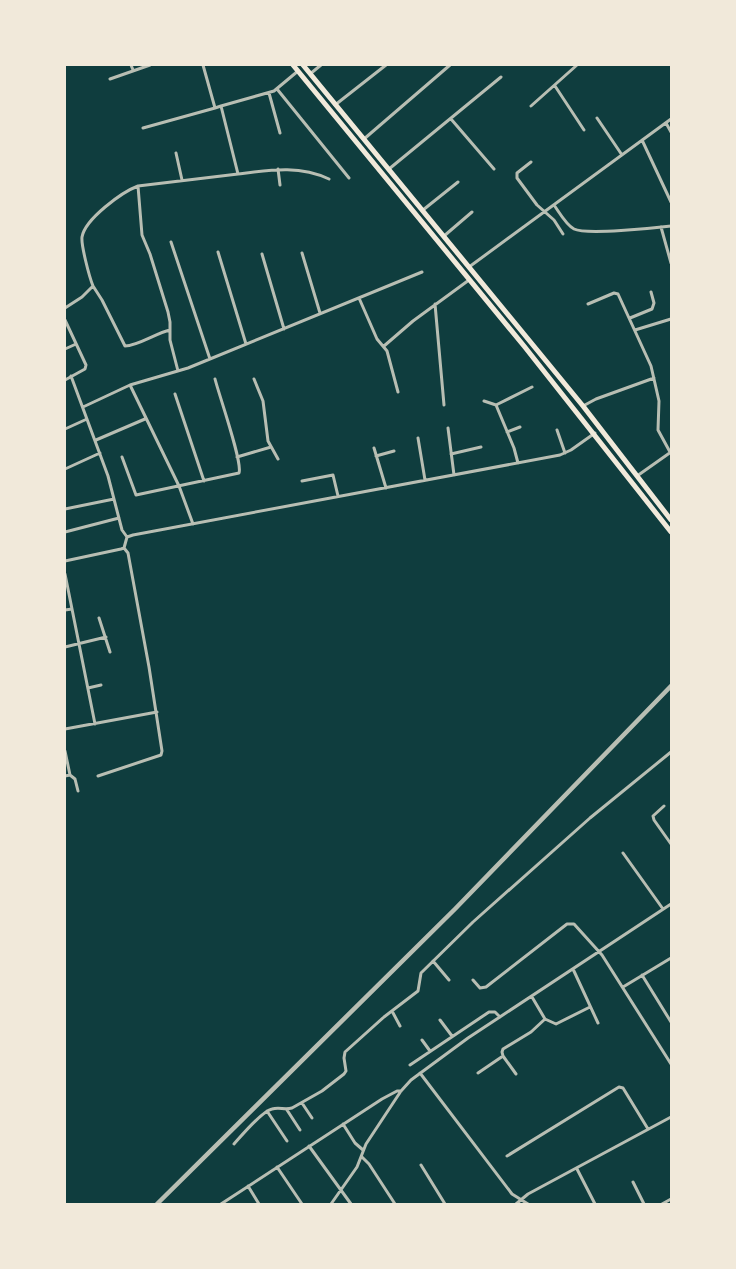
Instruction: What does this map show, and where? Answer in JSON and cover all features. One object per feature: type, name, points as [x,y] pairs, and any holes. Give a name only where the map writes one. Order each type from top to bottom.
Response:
[{"type":"main road","points":[[293,65],[470,279],[671,532]]},
{"type":"main road","points":[[298,72],[304,66],[336,104],[583,406],[671,520]]},
{"type":"main road","points":[[304,79],[310,74]]},
{"type":"main road","points":[[463,271],[469,267]]},
{"type":"main road","points":[[470,279],[476,275]]},
{"type":"main road","points":[[594,434],[601,429]]},
{"type":"street","points":[[131,65],[133,70]]},
{"type":"street","points":[[110,78],[150,65]]},
{"type":"street","points":[[203,65],[215,108]]},
{"type":"street","points":[[310,74],[321,65]]},
{"type":"street","points":[[336,104],[386,65]]},
{"type":"street","points":[[364,138],[450,65]]},
{"type":"street","points":[[531,106],[577,65]]},
{"type":"street","points":[[143,128],[270,93],[298,72]]},
{"type":"street","points":[[389,169],[501,77]]},
{"type":"street","points":[[555,86],[584,130]]},
{"type":"street","points":[[277,89],[349,178]]},
{"type":"street","points":[[270,93],[280,133]]},
{"type":"street","points":[[220,106],[238,174]]},
{"type":"street","points":[[598,118],[622,155]]},
{"type":"street","points":[[450,119],[494,169]]},
{"type":"street","points":[[469,267],[671,119]]},
{"type":"street","points":[[666,123],[671,132]]},
{"type":"street","points":[[642,140],[671,202]]},
{"type":"street","points":[[176,153],[182,180]]},
{"type":"street","points":[[531,162],[516,176],[537,205],[554,220],[563,234]]},
{"type":"street","points":[[170,330],[155,334],[131,346],[122,344],[102,300],[92,286],[82,240],[84,233],[105,207],[128,190],[138,186],[182,180],[296,169],[319,174],[329,179]]},
{"type":"street","points":[[278,170],[280,185]]},
{"type":"street","points":[[422,210],[458,182]]},
{"type":"street","points":[[138,186],[142,235],[150,254],[168,312],[170,340],[178,371]]},
{"type":"street","points":[[554,205],[571,227],[579,230],[595,231],[671,226]]},
{"type":"street","points":[[444,236],[472,212]]},
{"type":"street","points":[[661,227],[671,264]]},
{"type":"street","points":[[171,242],[210,359]]},
{"type":"street","points":[[218,252],[246,344]]},
{"type":"street","points":[[302,253],[320,313]]},
{"type":"street","points":[[262,254],[284,329]]},
{"type":"street","points":[[83,406],[130,385],[178,371],[210,359],[422,272]]},
{"type":"street","points":[[384,346],[401,330],[470,279]]},
{"type":"street","points":[[65,308],[82,298],[92,286]]},
{"type":"street","points":[[630,318],[652,309],[654,303],[651,292]]},
{"type":"street","points":[[588,304],[616,293],[630,318],[647,356],[654,378],[659,406],[658,430],[671,452],[637,476]]},
{"type":"street","points":[[359,298],[373,332],[390,357],[398,392]]},
{"type":"street","points":[[435,304],[444,405]]},
{"type":"street","points":[[635,330],[671,319]]},
{"type":"street","points":[[65,320],[86,367],[65,380]]},
{"type":"street","points":[[65,349],[76,344]]},
{"type":"street","points":[[71,376],[96,440],[122,530],[127,537]]},
{"type":"street","points":[[583,406],[596,399],[654,378]]},
{"type":"street","points":[[122,457],[136,495],[239,474],[241,470],[215,379]]},
{"type":"street","points":[[254,379],[263,401],[267,436],[278,459]]},
{"type":"street","points":[[130,385],[179,486],[193,524]]},
{"type":"street","points":[[484,402],[496,405],[532,387]]},
{"type":"street","points":[[175,394],[204,481]]},
{"type":"street","points":[[496,405],[514,448],[518,463]]},
{"type":"street","points":[[65,429],[87,419]]},
{"type":"street","points":[[96,440],[145,419]]},
{"type":"street","points":[[507,432],[520,427]]},
{"type":"street","points":[[448,428],[454,475]]},
{"type":"street","points":[[557,430],[565,453]]},
{"type":"street","points":[[124,548],[127,537],[133,534],[565,453],[594,434]]},
{"type":"street","points":[[418,438],[425,480]]},
{"type":"street","points":[[237,457],[271,447]]},
{"type":"street","points":[[451,454],[481,447]]},
{"type":"street","points":[[374,448],[386,488]]},
{"type":"street","points":[[376,456],[394,451]]},
{"type":"street","points":[[65,469],[100,452]]},
{"type":"street","points":[[302,481],[332,475],[338,496]]},
{"type":"street","points":[[65,509],[114,499]]},
{"type":"street","points":[[65,532],[119,518]]},
{"type":"street","points":[[65,561],[124,548]]},
{"type":"street","points":[[98,776],[161,755],[156,712],[128,553],[124,548]]},
{"type":"street","points":[[65,574],[94,724]]},
{"type":"street","points":[[65,610],[72,609]]},
{"type":"street","points":[[100,618],[110,652]]},
{"type":"street","points":[[65,647],[106,637]]},
{"type":"street","points":[[88,688],[101,685]]},
{"type":"street","points":[[157,1204],[455,909],[671,686]]},
{"type":"street","points":[[65,729],[156,712]]},
{"type":"street","points":[[65,751],[70,775],[75,779],[78,791]]},
{"type":"street","points":[[234,1144],[266,1111],[274,1108],[287,1110],[302,1103],[344,1074],[346,1071],[345,1052],[418,991],[421,973],[433,961],[473,922],[590,818],[671,752]]},
{"type":"street","points":[[65,776],[70,775]]},
{"type":"street","points":[[664,806],[653,816],[671,844]]},
{"type":"street","points":[[622,853],[664,908]]},
{"type":"street","points":[[331,1204],[355,1172],[364,1150],[401,1091],[420,1073],[468,1038],[671,904]]},
{"type":"street","points":[[473,980],[480,988],[486,987],[567,924],[574,924],[599,952],[671,1064]]},
{"type":"street","points":[[623,987],[671,958]]},
{"type":"street","points":[[433,961],[449,980]]},
{"type":"street","points":[[573,969],[598,1023]]},
{"type":"street","points":[[642,976],[671,1022]]},
{"type":"street","points":[[532,997],[545,1019],[552,1023],[560,1022],[590,1007]]},
{"type":"street","points":[[392,1011],[400,1026]]},
{"type":"street","points":[[410,1065],[489,1012],[495,1012],[500,1017]]},
{"type":"street","points":[[516,1074],[503,1056],[503,1049],[532,1032],[545,1019]]},
{"type":"street","points":[[440,1020],[452,1036]]},
{"type":"street","points":[[422,1040],[430,1051]]},
{"type":"street","points":[[478,1074],[503,1056]]},
{"type":"street","points":[[420,1073],[512,1194],[528,1204]]},
{"type":"street","points":[[507,1156],[619,1087],[623,1088],[648,1129]]},
{"type":"street","points":[[221,1204],[382,1099],[401,1091]]},
{"type":"street","points":[[302,1103],[312,1118]]},
{"type":"street","points":[[287,1110],[300,1130]]},
{"type":"street","points":[[266,1111],[286,1140]]},
{"type":"street","points":[[516,1204],[520,1200],[671,1116]]},
{"type":"street","points":[[343,1124],[355,1143],[364,1150]]},
{"type":"street","points":[[310,1146],[350,1204]]},
{"type":"street","points":[[362,1157],[369,1164],[395,1204]]},
{"type":"street","points":[[421,1165],[446,1204]]},
{"type":"street","points":[[277,1167],[302,1204]]},
{"type":"street","points":[[577,1169],[595,1204]]},
{"type":"street","points":[[633,1182],[644,1204]]},
{"type":"street","points":[[248,1186],[259,1204]]},
{"type":"street","points":[[663,1204],[671,1199]]}]
